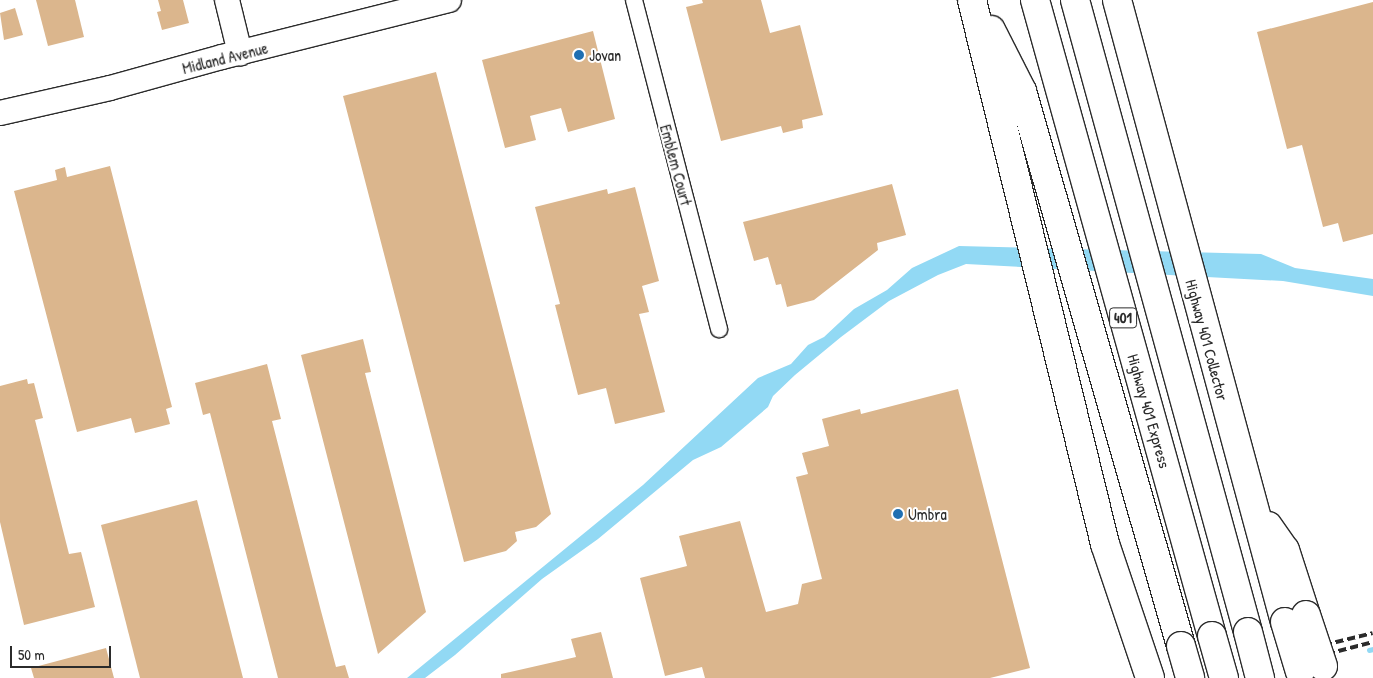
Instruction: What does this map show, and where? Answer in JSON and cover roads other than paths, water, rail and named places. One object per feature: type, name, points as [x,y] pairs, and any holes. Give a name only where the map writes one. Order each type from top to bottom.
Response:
[{"type":"highway","points":[[974,0],[1105,544],[1138,669]]},
{"type":"highway","points":[[974,0],[1022,91],[1190,678]]},
{"type":"highway","name":"Highway 401 Express","points":[[1035,0],[1224,678]]},
{"type":"highway","name":"401","points":[[1075,0],[1260,678]]},
{"type":"highway","name":"Highway 401 Collector","points":[[1117,0],[1254,506],[1313,673]]},
{"type":"main road","points":[[227,0],[240,53]]},
{"type":"main road","name":"Midland Avenue","points":[[0,114],[110,88],[449,0]]},
{"type":"street","name":"Emblem Court","points":[[634,0],[720,329]]},
{"type":"water","points":[[959,246],[1261,254],[1295,268],[1373,279],[1373,296],[1283,281],[966,264],[938,275],[889,301],[841,337],[795,375],[773,396],[768,407],[721,447],[693,460],[598,539],[542,579],[455,655],[425,678],[407,678],[643,485],[758,378],[791,364],[808,345],[824,337],[854,309],[887,290],[912,268]]},
{"type":"waterway","points":[[1369,650],[1373,649]]},
{"type":"railway","points":[[1324,645],[1373,633]]},
{"type":"railway","points":[[1327,654],[1373,642]]},
{"type":"place","name":"Jovan","points":[[579,55]]},
{"type":"place","name":"Umbra","points":[[898,514]]}]
